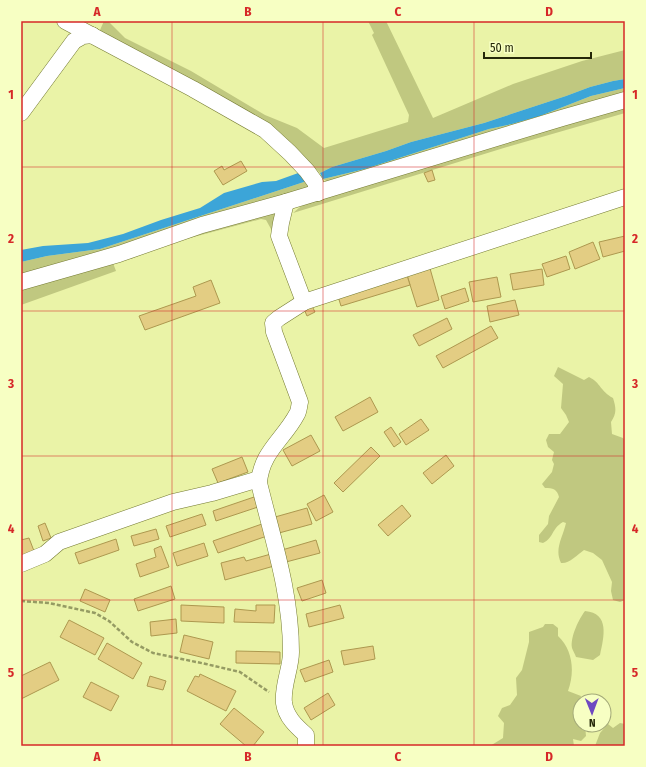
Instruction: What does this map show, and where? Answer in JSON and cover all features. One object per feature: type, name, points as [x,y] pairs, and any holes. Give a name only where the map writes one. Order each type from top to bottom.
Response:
[{"type":"street","points":[[65,21],[265,130],[290,153],[314,182]]},
{"type":"street","points":[[21,113],[74,41],[83,36],[92,35]]},
{"type":"street","points":[[21,282],[119,254],[202,225],[286,202],[314,182],[562,118],[625,100]]},
{"type":"street","points":[[306,746],[306,735],[296,727],[287,715],[284,703],[291,652],[286,589],[259,479],[260,472],[267,457],[297,414],[300,402],[274,332],[273,323],[304,302],[345,287],[625,197]]},
{"type":"street","points":[[286,202],[280,223],[279,236],[304,302]]},
{"type":"street","points":[[21,564],[45,554],[59,542],[173,502],[212,493],[259,479]]},
{"type":"path","points":[[21,601],[49,604],[95,613],[109,621],[132,642],[153,653],[240,672],[284,703]]},
{"type":"green space","points":[[104,21],[108,21],[125,38],[191,71],[265,115],[297,128],[324,148],[408,122],[409,115],[372,35],[374,33],[368,21],[386,21],[433,118],[513,84],[582,61],[625,50],[625,79],[590,87],[484,123],[411,142],[332,167],[320,173],[303,156],[103,35],[100,30]]},
{"type":"green space","points":[[625,88],[625,95],[329,183],[323,179],[365,169],[489,129],[540,116],[591,96]]},
{"type":"green space","points":[[625,105],[625,113],[507,147],[293,213],[300,207],[310,202]]},
{"type":"green space","points":[[310,180],[310,188],[21,278],[21,262],[47,256],[100,249]]},
{"type":"green space","points":[[273,213],[279,215],[276,238],[266,220],[261,219],[164,245],[131,259],[132,252]]},
{"type":"green space","points":[[113,263],[116,271],[21,305],[21,288]]},
{"type":"green space","points":[[558,367],[584,380],[589,377],[593,379],[605,393],[613,398],[615,410],[611,422],[612,434],[623,438],[625,441],[625,600],[620,602],[613,600],[611,591],[612,582],[602,560],[593,553],[584,550],[570,561],[561,563],[558,553],[566,523],[563,522],[559,525],[547,541],[543,543],[539,542],[539,535],[548,524],[549,516],[559,497],[556,491],[545,488],[542,484],[552,472],[554,464],[552,460],[554,452],[548,447],[546,440],[549,434],[560,434],[569,422],[561,408],[563,384],[554,376]]},
{"type":"green space","points":[[585,611],[598,616],[602,621],[603,627],[604,634],[600,655],[593,660],[576,657],[572,648],[572,639],[578,623]]},
{"type":"green space","points":[[545,624],[553,624],[558,628],[558,636],[567,648],[570,655],[572,676],[568,691],[573,693],[572,733],[586,733],[586,736],[581,741],[573,739],[574,746],[490,746],[503,738],[504,723],[498,716],[502,708],[510,705],[517,695],[516,678],[522,670],[529,642],[529,632],[543,627]]},
{"type":"green space","points":[[620,723],[625,724],[625,746],[595,746],[600,733],[612,733],[612,727]]},
{"type":"water","points":[[625,79],[625,88],[591,96],[540,116],[489,129],[365,169],[323,179],[320,173],[332,167],[411,142],[484,123],[590,87]]},
{"type":"water","points":[[301,172],[310,180],[100,249],[47,256],[21,262],[21,250],[43,246],[88,243],[123,234],[200,208],[224,193],[262,182],[276,181]]},
{"type":"building","points":[[241,161],[247,171],[223,185],[214,171],[222,166],[224,170]]},
{"type":"building","points":[[432,170],[435,180],[428,182],[424,173]]},
{"type":"building","points":[[625,236],[625,251],[603,257],[599,242]]},
{"type":"building","points":[[593,242],[600,259],[575,269],[569,252]]},
{"type":"building","points":[[566,256],[570,269],[547,277],[542,264]]},
{"type":"building","points":[[429,265],[439,300],[417,307],[406,272]]},
{"type":"building","points":[[542,269],[544,285],[513,290],[510,274]]},
{"type":"building","points":[[406,272],[410,285],[341,306],[337,293]]},
{"type":"building","points":[[497,277],[501,297],[473,302],[469,282]]},
{"type":"building","points":[[211,280],[220,303],[145,330],[139,316],[196,296],[193,287]]},
{"type":"building","points":[[465,288],[469,301],[445,309],[441,296]]},
{"type":"building","points":[[515,300],[519,315],[490,322],[487,306]]},
{"type":"building","points":[[312,306],[315,312],[307,316],[304,309]]},
{"type":"building","points":[[447,318],[452,329],[419,346],[413,335]]},
{"type":"building","points":[[491,326],[498,338],[443,368],[436,356]]},
{"type":"building","points":[[370,397],[378,412],[343,431],[335,417]]},
{"type":"building","points":[[421,419],[429,430],[406,445],[399,434]]},
{"type":"building","points":[[391,427],[401,442],[394,447],[384,432]]},
{"type":"building","points":[[311,435],[320,451],[292,466],[283,450]]},
{"type":"building","points":[[371,447],[380,456],[343,492],[334,483]]},
{"type":"building","points":[[446,455],[454,466],[432,484],[423,473]]},
{"type":"building","points":[[242,457],[248,472],[218,483],[212,469]]},
{"type":"building","points":[[324,495],[333,512],[316,521],[307,504]]},
{"type":"building","points":[[254,497],[258,507],[216,521],[213,511]]},
{"type":"building","points":[[402,505],[411,516],[388,536],[378,525]]},
{"type":"building","points":[[307,508],[312,524],[279,533],[275,517]]},
{"type":"building","points":[[202,514],[206,525],[170,537],[166,526]]},
{"type":"building","points":[[45,523],[51,538],[43,541],[38,526]]},
{"type":"building","points":[[262,524],[267,536],[218,553],[213,541]]},
{"type":"building","points":[[156,529],[159,539],[134,546],[131,536]]},
{"type":"building","points":[[29,538],[34,551],[21,556],[21,540]]},
{"type":"building","points":[[116,539],[119,550],[79,564],[75,553]]},
{"type":"building","points":[[316,540],[320,553],[286,562],[282,550]]},
{"type":"building","points":[[204,543],[208,556],[177,566],[173,553]]},
{"type":"building","points":[[161,546],[169,567],[140,577],[136,564],[156,557],[154,549]]},
{"type":"building","points":[[271,554],[274,566],[225,580],[221,563],[244,557],[246,561]]},
{"type":"building","points":[[322,580],[326,593],[302,601],[297,588]]},
{"type":"building","points":[[171,586],[175,599],[138,611],[134,599]]},
{"type":"building","points":[[85,589],[110,600],[105,612],[80,601]]},
{"type":"building","points":[[181,605],[224,607],[224,623],[181,621]]},
{"type":"building","points":[[256,605],[275,605],[274,623],[234,622],[235,609],[256,611]]},
{"type":"building","points":[[340,605],[344,618],[309,627],[306,614]]},
{"type":"building","points":[[176,619],[177,633],[151,636],[150,622]]},
{"type":"building","points":[[69,620],[104,638],[95,655],[60,637]]},
{"type":"building","points":[[184,635],[213,642],[209,659],[180,652]]},
{"type":"building","points":[[107,643],[142,663],[133,679],[98,659]]},
{"type":"building","points":[[373,646],[375,659],[344,665],[341,651]]},
{"type":"building","points":[[236,651],[280,652],[280,664],[236,663]]},
{"type":"building","points":[[329,660],[333,672],[305,682],[300,670]]},
{"type":"building","points":[[50,662],[59,680],[21,699],[21,676]]},
{"type":"building","points":[[200,674],[236,691],[226,711],[187,691],[195,676],[199,677]]},
{"type":"building","points":[[150,676],[166,681],[163,690],[147,686]]},
{"type":"building","points":[[91,682],[119,696],[111,711],[83,697]]},
{"type":"building","points":[[328,693],[335,705],[311,720],[304,708]]},
{"type":"building","points":[[234,708],[264,732],[253,746],[246,746],[220,724]]}]
